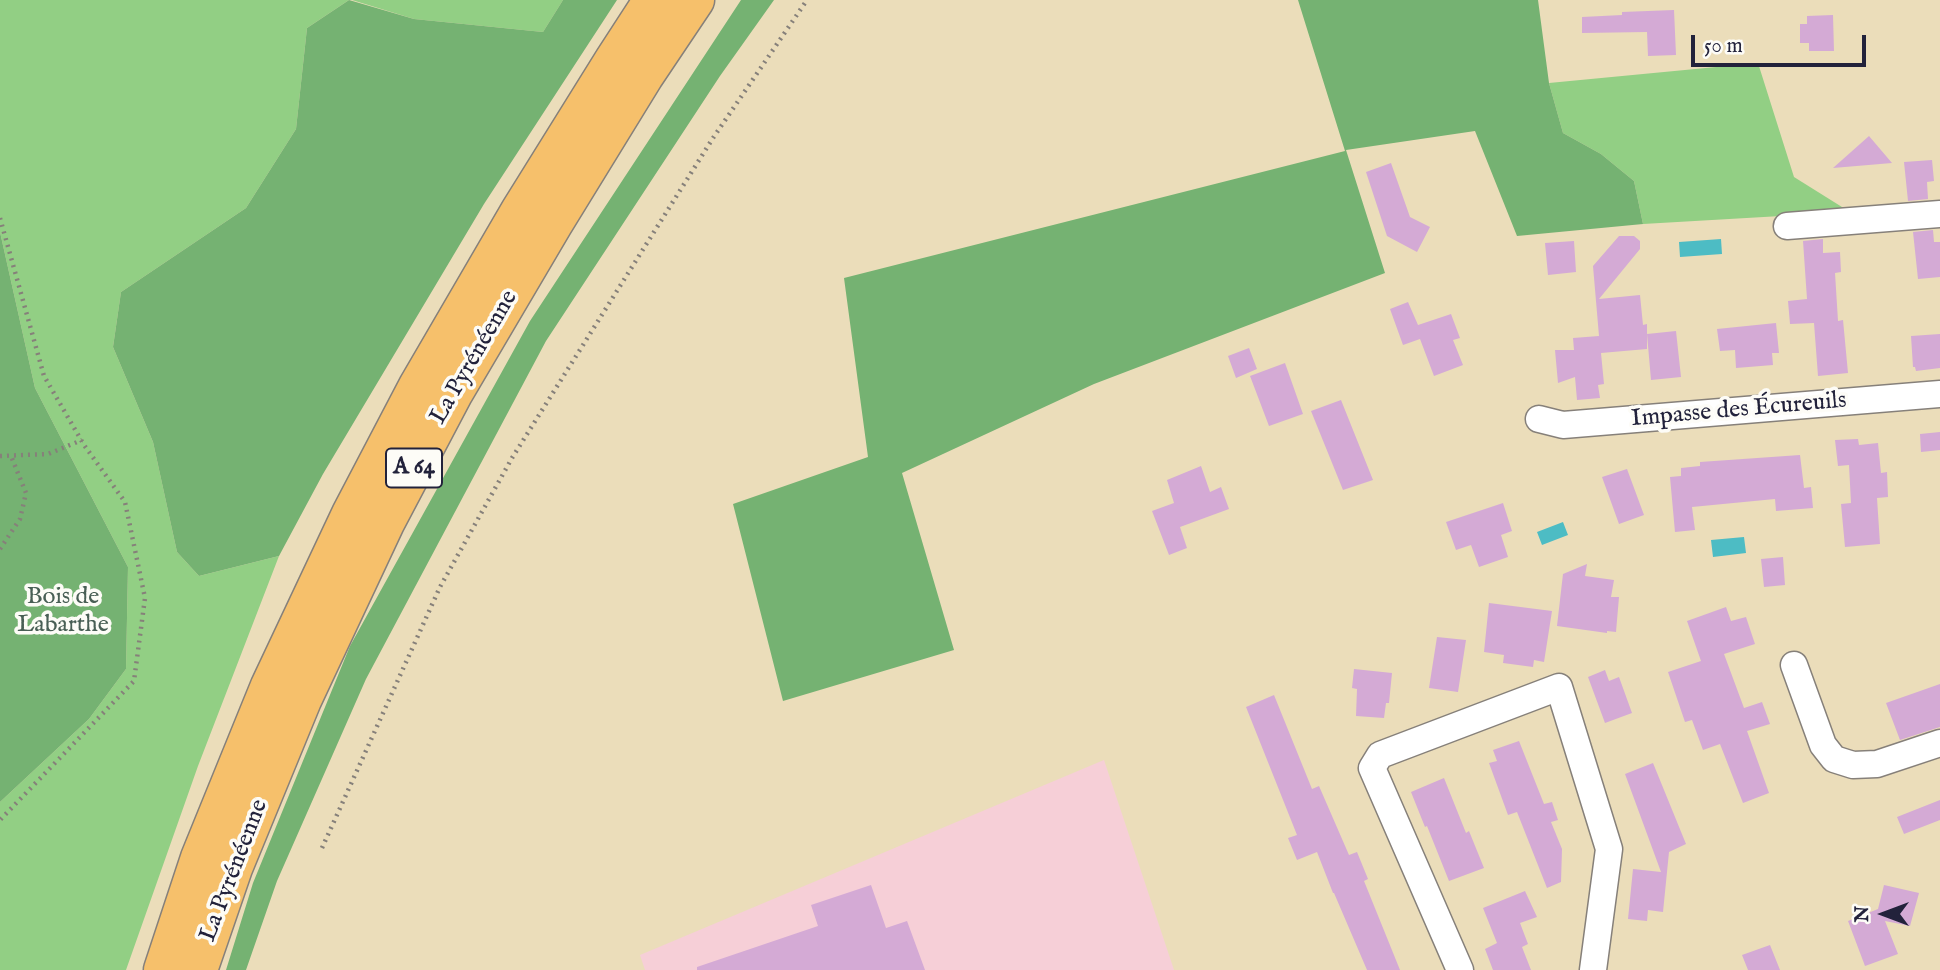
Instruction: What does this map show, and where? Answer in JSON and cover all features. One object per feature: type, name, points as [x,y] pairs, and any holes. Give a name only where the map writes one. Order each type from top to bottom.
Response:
[{"type":"highway","name":"La Pyrénéenne","points":[[163,970],[200,858],[270,687],[351,514],[418,386],[520,211],[653,0]]},
{"type":"highway","name":"La Pyrénéenne","points":[[198,970],[233,868],[297,713],[385,523],[454,392],[553,224],[695,0]]},
{"type":"street","points":[[1787,226],[1940,214]]},
{"type":"street","name":"Impasse des Écureuils","points":[[1539,419],[1563,425],[1940,394]]},
{"type":"street","points":[[1794,665],[1823,745],[1834,759],[1853,765],[1877,764],[1940,743]]},
{"type":"street","points":[[1460,970],[1372,768],[1380,755],[1559,687],[1609,849],[1593,970]]},
{"type":"path","points":[[322,848],[440,587],[512,458],[713,138],[807,0]]},
{"type":"path","points":[[0,218],[44,376],[82,440],[125,502],[145,598],[134,681],[0,820]]},
{"type":"path","points":[[0,456],[48,454],[82,440]]},
{"type":"path","points":[[0,549],[20,519],[26,493],[11,456]]},
{"type":"shaded area","points":[[1104,760],[1174,970],[645,970],[640,955]]},
{"type":"green space","points":[[0,0],[349,0],[307,28],[296,129],[246,208],[121,292],[113,347],[153,442],[177,552],[199,576],[279,556],[198,766],[126,970],[0,970],[0,802],[89,719],[126,669],[128,567],[35,388],[0,232]]},
{"type":"green space","points":[[349,0],[414,19],[543,32],[563,0],[617,0],[484,204],[323,474],[279,556],[199,576],[177,552],[153,442],[113,347],[121,292],[246,208],[296,129],[307,28]]},
{"type":"green space","points":[[352,0],[563,0],[543,32],[414,19]]},
{"type":"green space","points":[[741,0],[774,0],[720,76],[546,341],[366,679],[277,881],[246,970],[226,970],[253,883],[350,646],[530,321]]},
{"type":"green space","points":[[1298,0],[1538,0],[1549,83],[1563,133],[1601,154],[1634,181],[1643,224],[1517,236],[1475,131],[1346,150],[1385,273],[1094,384],[902,473],[954,650],[783,701],[733,504],[868,457],[844,278],[1345,151]]},
{"type":"green space","points":[[1758,63],[1794,177],[1850,212],[1643,224],[1634,181],[1601,154],[1563,133],[1549,83]]},
{"type":"green space","name":"Bois de Labarthe","points":[[0,232],[35,388],[128,567],[126,669],[89,719],[0,802]]},
{"type":"water","points":[[1721,239],[1722,254],[1680,257],[1679,242]]},
{"type":"water","points":[[1563,522],[1568,535],[1542,545],[1537,532]]},
{"type":"water","points":[[1744,537],[1746,553],[1713,557],[1711,540]]},
{"type":"building","points":[[1674,10],[1676,55],[1648,56],[1647,32],[1582,33],[1582,17]]},
{"type":"building","points":[[1833,15],[1834,51],[1809,51],[1809,43],[1800,43],[1800,24],[1807,24],[1807,16]]},
{"type":"building","points":[[1869,136],[1892,163],[1833,168]]},
{"type":"building","points":[[1932,160],[1934,181],[1927,182],[1928,199],[1908,201],[1904,162]]},
{"type":"building","points":[[1391,163],[1410,217],[1430,227],[1417,252],[1387,236],[1366,172]]},
{"type":"building","points":[[1933,230],[1934,242],[1940,242],[1940,277],[1918,279],[1913,232]]},
{"type":"building","points":[[1619,236],[1634,236],[1640,241],[1640,249],[1599,299],[1640,295],[1643,325],[1647,324],[1647,349],[1601,353],[1604,384],[1598,385],[1600,398],[1577,400],[1575,377],[1558,383],[1555,350],[1574,350],[1573,338],[1599,336],[1593,266]]},
{"type":"building","points":[[1823,239],[1823,253],[1840,252],[1841,272],[1835,273],[1838,321],[1843,320],[1848,373],[1818,376],[1814,323],[1790,324],[1788,301],[1807,299],[1803,241]]},
{"type":"building","points":[[1574,241],[1576,272],[1548,275],[1545,243]]},
{"type":"building","points":[[1408,302],[1418,325],[1451,314],[1460,338],[1453,340],[1463,365],[1434,376],[1420,339],[1403,345],[1390,309]]},
{"type":"building","points":[[1776,323],[1779,353],[1772,353],[1773,365],[1736,368],[1735,350],[1720,351],[1717,329]]},
{"type":"building","points":[[1676,331],[1681,377],[1651,380],[1647,334]]},
{"type":"building","points":[[1940,334],[1940,368],[1916,371],[1913,367],[1911,336]]},
{"type":"building","points":[[1249,348],[1257,369],[1236,378],[1228,356]]},
{"type":"building","points":[[1285,363],[1303,414],[1269,426],[1250,376]]},
{"type":"building","points":[[1341,400],[1373,480],[1343,490],[1311,411]]},
{"type":"building","points":[[1940,432],[1940,450],[1921,452],[1920,434]]},
{"type":"building","points":[[1858,439],[1859,445],[1878,443],[1881,473],[1887,472],[1888,497],[1877,498],[1880,544],[1845,547],[1841,504],[1851,503],[1849,465],[1838,466],[1835,440]]},
{"type":"building","points":[[1800,455],[1804,488],[1811,487],[1813,508],[1776,511],[1775,499],[1692,507],[1695,530],[1675,532],[1670,477],[1681,476],[1681,468],[1700,466],[1700,462]]},
{"type":"building","points":[[1201,466],[1210,492],[1221,487],[1229,509],[1180,527],[1187,548],[1169,555],[1152,511],[1174,503],[1167,480]]},
{"type":"building","points":[[1627,469],[1644,515],[1619,524],[1602,477]]},
{"type":"building","points":[[1503,503],[1512,531],[1501,535],[1508,557],[1479,567],[1471,545],[1456,550],[1446,522]]},
{"type":"building","points":[[1783,557],[1785,585],[1764,587],[1761,559]]},
{"type":"building","points":[[1587,564],[1585,576],[1614,580],[1611,597],[1619,597],[1616,632],[1557,626],[1563,574]]},
{"type":"building","points":[[1489,603],[1552,611],[1544,662],[1534,660],[1533,667],[1503,663],[1504,655],[1484,652]]},
{"type":"building","points":[[1726,607],[1731,621],[1746,617],[1755,644],[1724,654],[1744,708],[1762,702],[1770,724],[1747,731],[1769,793],[1743,803],[1720,744],[1703,750],[1692,720],[1685,722],[1668,672],[1701,661],[1687,621]]},
{"type":"building","points":[[1437,637],[1466,640],[1458,692],[1429,688]]},
{"type":"building","points":[[1354,669],[1392,673],[1389,703],[1386,703],[1384,718],[1356,716],[1357,689],[1352,688]]},
{"type":"building","points":[[1605,670],[1609,681],[1619,677],[1632,713],[1605,723],[1588,677]]},
{"type":"building","points":[[1940,684],[1940,727],[1900,740],[1886,703]]},
{"type":"building","points":[[1274,695],[1312,789],[1319,786],[1349,855],[1357,852],[1368,879],[1364,881],[1400,970],[1367,970],[1317,852],[1297,860],[1288,838],[1297,835],[1246,707]]},
{"type":"building","points":[[1519,741],[1544,804],[1552,802],[1558,820],[1551,822],[1562,849],[1561,882],[1547,888],[1517,812],[1508,815],[1489,763],[1497,761],[1493,750]]},
{"type":"building","points":[[1653,763],[1686,844],[1669,852],[1663,912],[1648,910],[1647,921],[1628,919],[1633,869],[1661,872],[1625,774]]},
{"type":"building","points":[[1444,778],[1466,833],[1469,831],[1484,868],[1449,881],[1411,792]]},
{"type":"building","points":[[1940,800],[1940,820],[1904,834],[1897,817]]},
{"type":"building","points":[[871,885],[886,928],[907,921],[925,970],[697,970],[697,967],[818,926],[811,905]]},
{"type":"building","points":[[1884,885],[1919,893],[1910,926],[1885,921],[1898,954],[1865,966],[1848,921],[1878,909]]},
{"type":"building","points":[[1525,891],[1537,917],[1520,923],[1528,944],[1522,947],[1531,970],[1493,970],[1485,949],[1497,943],[1483,908]]},
{"type":"building","points":[[1770,945],[1780,970],[1748,970],[1742,955]]}]
